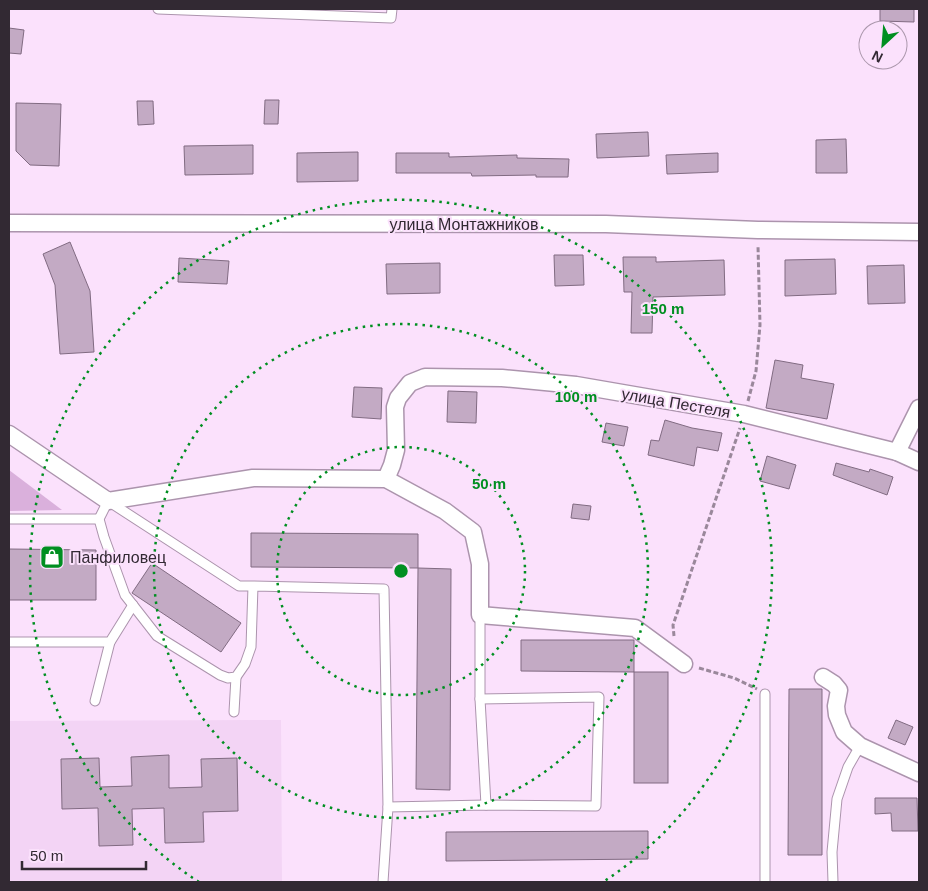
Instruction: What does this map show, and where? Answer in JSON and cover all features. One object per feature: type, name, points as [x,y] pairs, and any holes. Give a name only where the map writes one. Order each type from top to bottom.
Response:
[{"type":"street","name":"улица Монтажников","points":[[9,222],[596,224],[758,230],[919,232]]},
{"type":"street","name":"улица Пестеля","points":[[386,480],[396,450],[395,408],[398,398],[410,383],[426,377],[502,378],[576,385],[744,414],[897,452],[919,462]]},
{"type":"street","points":[[897,452],[919,408]]},
{"type":"street","points":[[9,434],[108,501],[253,478],[386,480],[445,510],[473,532],[480,564],[480,615],[636,628],[684,664]]},
{"type":"street","points":[[823,677],[834,684],[839,690],[836,706],[837,715],[844,732],[860,746],[919,773]]},
{"type":"lane","points":[[158,9],[391,18],[392,9]]},
{"type":"lane","points":[[236,677],[220,676],[157,636],[125,595],[99,519],[108,501],[239,586],[384,589],[388,807],[384,882]]},
{"type":"lane","points":[[9,519],[99,519]]},
{"type":"lane","points":[[234,712],[236,677],[245,664],[251,647],[253,586]]},
{"type":"lane","points":[[95,701],[110,642],[133,605]]},
{"type":"lane","points":[[480,615],[480,699],[486,805]]},
{"type":"lane","points":[[9,642],[110,642]]},
{"type":"lane","points":[[765,694],[765,882]]},
{"type":"lane","points":[[388,807],[486,805],[596,806],[599,697],[480,699]]},
{"type":"lane","points":[[832,882],[832,852],[837,799],[848,767],[860,746]]},
{"type":"path","points":[[758,230],[760,325],[756,371],[744,414],[673,625],[674,644],[684,664],[734,678],[765,694]]},
{"type":"shaded area","points":[[9,470],[62,510],[9,511]]},
{"type":"shaded area","points":[[281,720],[282,882],[9,882],[9,721]]},
{"type":"building","points":[[880,9],[914,9],[914,22],[908,22],[908,20],[880,20]]},
{"type":"building","points":[[9,28],[24,30],[21,54],[9,53]]},
{"type":"building","points":[[265,100],[279,100],[278,124],[264,124]]},
{"type":"building","points":[[137,101],[153,101],[154,124],[138,125]]},
{"type":"building","points":[[16,103],[61,104],[59,166],[30,165],[16,151]]},
{"type":"building","points":[[648,132],[649,156],[597,158],[596,134]]},
{"type":"building","points":[[846,139],[847,173],[816,173],[816,140]]},
{"type":"building","points":[[253,145],[253,174],[185,175],[184,146]]},
{"type":"building","points":[[358,152],[358,181],[297,182],[297,153]]},
{"type":"building","points":[[396,153],[449,153],[449,157],[517,155],[517,158],[569,159],[568,177],[536,177],[536,175],[472,176],[471,173],[396,173]]},
{"type":"building","points":[[718,153],[718,172],[667,174],[666,155]]},
{"type":"building","points":[[70,242],[90,291],[94,352],[60,354],[55,285],[43,254]]},
{"type":"building","points":[[554,255],[583,255],[584,285],[555,286]]},
{"type":"building","points":[[623,257],[656,257],[656,262],[724,260],[725,295],[653,297],[652,333],[631,333],[632,292],[624,292]]},
{"type":"building","points":[[179,258],[229,261],[227,284],[178,282]]},
{"type":"building","points":[[835,259],[836,294],[785,296],[785,260]]},
{"type":"building","points":[[440,263],[440,293],[387,294],[386,264]]},
{"type":"building","points":[[904,265],[905,303],[868,304],[867,266]]},
{"type":"building","points":[[775,360],[803,365],[801,378],[834,384],[827,419],[766,408]]},
{"type":"building","points":[[354,387],[382,388],[381,419],[352,417]]},
{"type":"building","points":[[448,391],[477,392],[476,423],[447,422]]},
{"type":"building","points":[[665,420],[692,428],[722,433],[718,451],[697,447],[694,466],[648,455],[651,440],[659,441]]},
{"type":"building","points":[[606,423],[628,427],[624,446],[602,442]]},
{"type":"building","points":[[767,456],[796,465],[789,489],[760,481]]},
{"type":"building","points":[[836,463],[869,472],[870,469],[893,477],[887,495],[833,475]]},
{"type":"building","points":[[573,504],[591,506],[589,520],[571,518]]},
{"type":"building","points":[[251,533],[418,534],[418,568],[251,567]]},
{"type":"building","points":[[9,549],[96,550],[96,600],[9,600]]},
{"type":"building","points":[[152,563],[241,623],[221,652],[132,593]]},
{"type":"building","points":[[418,568],[451,569],[450,790],[416,789]]},
{"type":"building","points":[[521,640],[634,640],[634,672],[521,671]]},
{"type":"building","points":[[634,672],[668,672],[668,783],[634,783]]},
{"type":"building","points":[[789,689],[822,689],[822,855],[788,855]]},
{"type":"building","points":[[896,720],[913,727],[905,745],[888,738]]},
{"type":"building","points":[[169,755],[169,788],[202,787],[201,759],[237,758],[238,811],[203,812],[204,842],[165,843],[164,808],[132,809],[133,845],[99,846],[98,808],[62,809],[61,759],[99,758],[100,787],[132,786],[131,757]]},
{"type":"building","points":[[875,798],[917,798],[918,831],[892,831],[891,813],[875,814]]},
{"type":"building","points":[[648,831],[648,859],[446,861],[446,832]]},
{"type":"place","name":"Панфиловец","points":[[52,557]]}]
